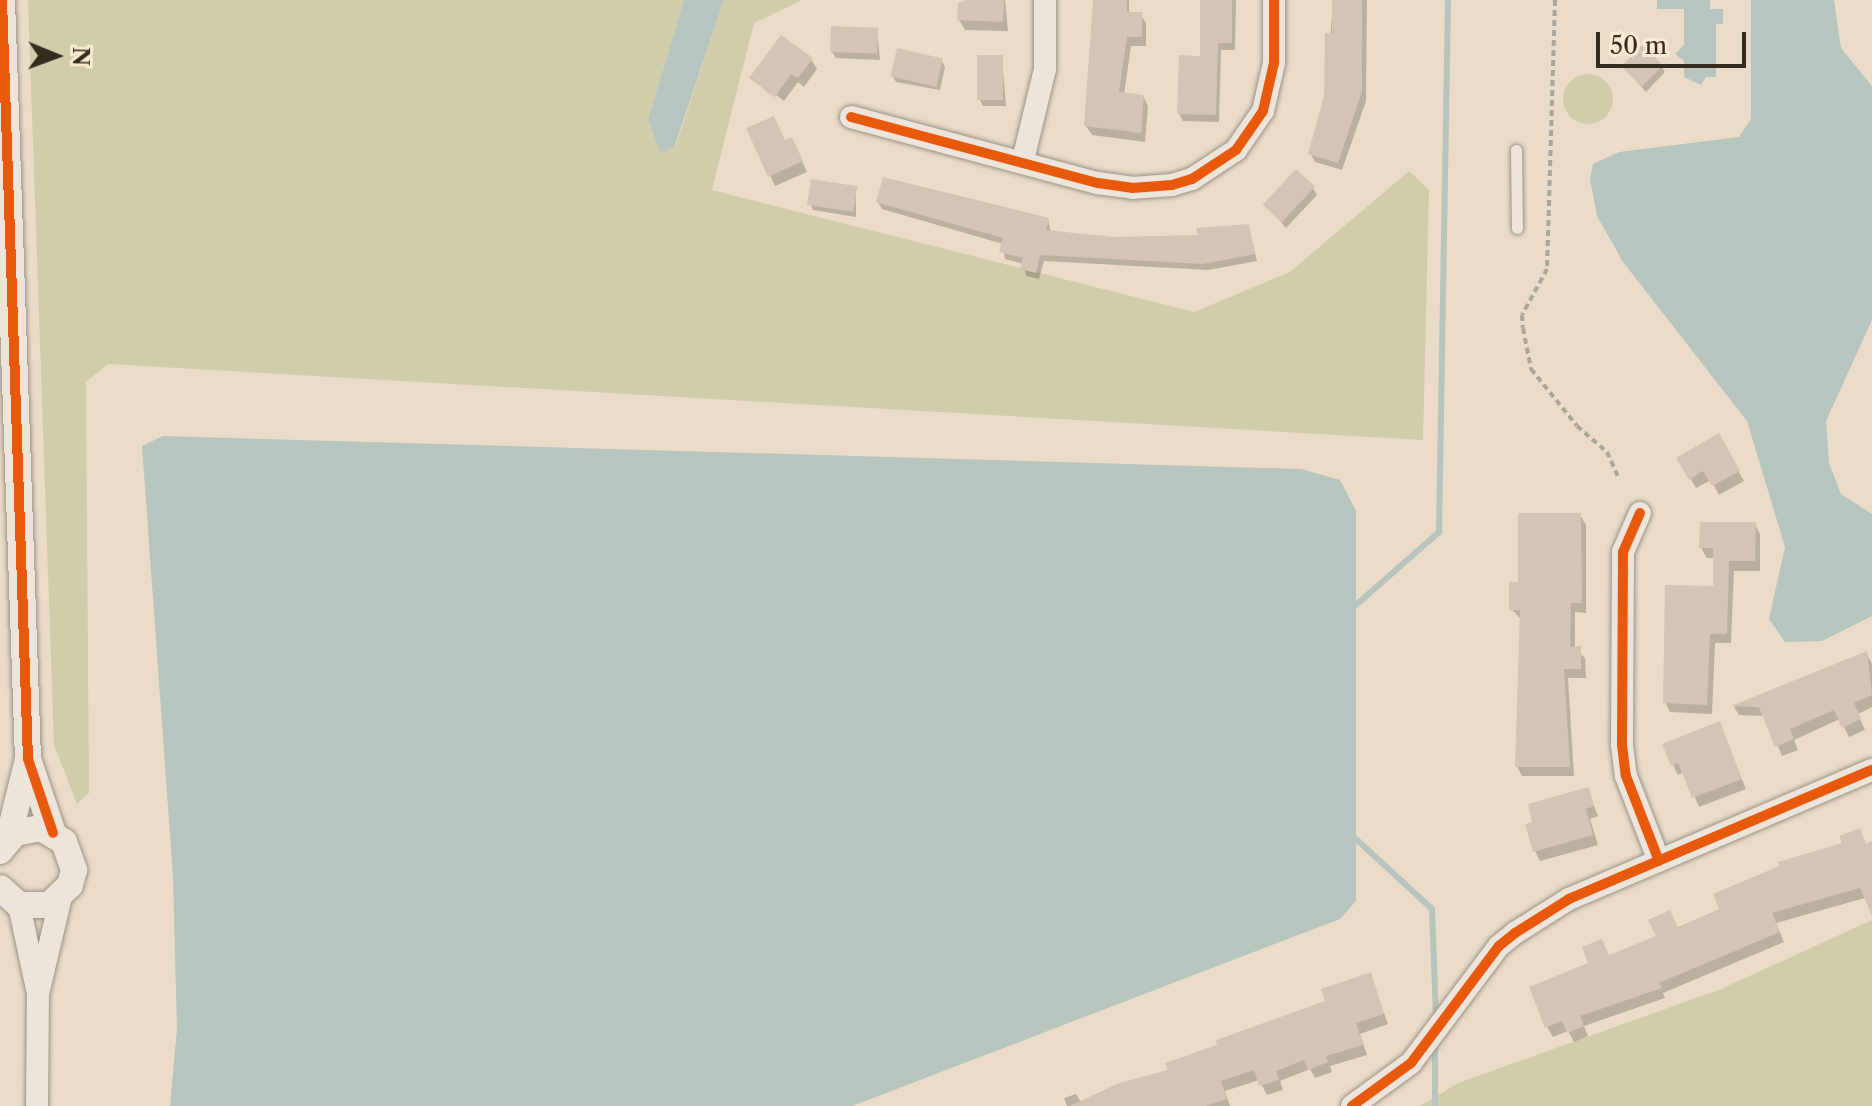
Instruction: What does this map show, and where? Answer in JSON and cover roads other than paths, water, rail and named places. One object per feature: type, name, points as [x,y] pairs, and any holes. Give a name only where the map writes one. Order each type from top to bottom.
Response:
[{"type":"street","points":[[2,0],[28,759],[53,833],[72,855],[74,870],[61,897],[38,994],[37,1106]]},
{"type":"street","points":[[1023,160],[1045,69],[1045,0]]},
{"type":"street","points":[[851,117],[1132,188],[1192,179],[1225,159],[1257,120],[1272,83],[1274,0]]},
{"type":"street","points":[[1640,513],[1623,552],[1622,745],[1626,776],[1659,861]]},
{"type":"street","points":[[2,846],[28,759]]},
{"type":"street","points":[[1352,1106],[1379,1091],[1411,1063],[1499,946],[1515,933],[1569,899],[1872,770]]},
{"type":"street","points":[[2,846],[28,828],[53,833]]},
{"type":"street","points":[[38,994],[9,896],[49,905],[61,897]]},
{"type":"lane","points":[[1516,150],[1517,228]]},
{"type":"waterway","points":[[1356,605],[1439,532],[1448,0]]},
{"type":"waterway","points":[[1356,839],[1432,909],[1436,1018]]},
{"type":"waterway","points":[[1435,1041],[1435,1106]]}]
